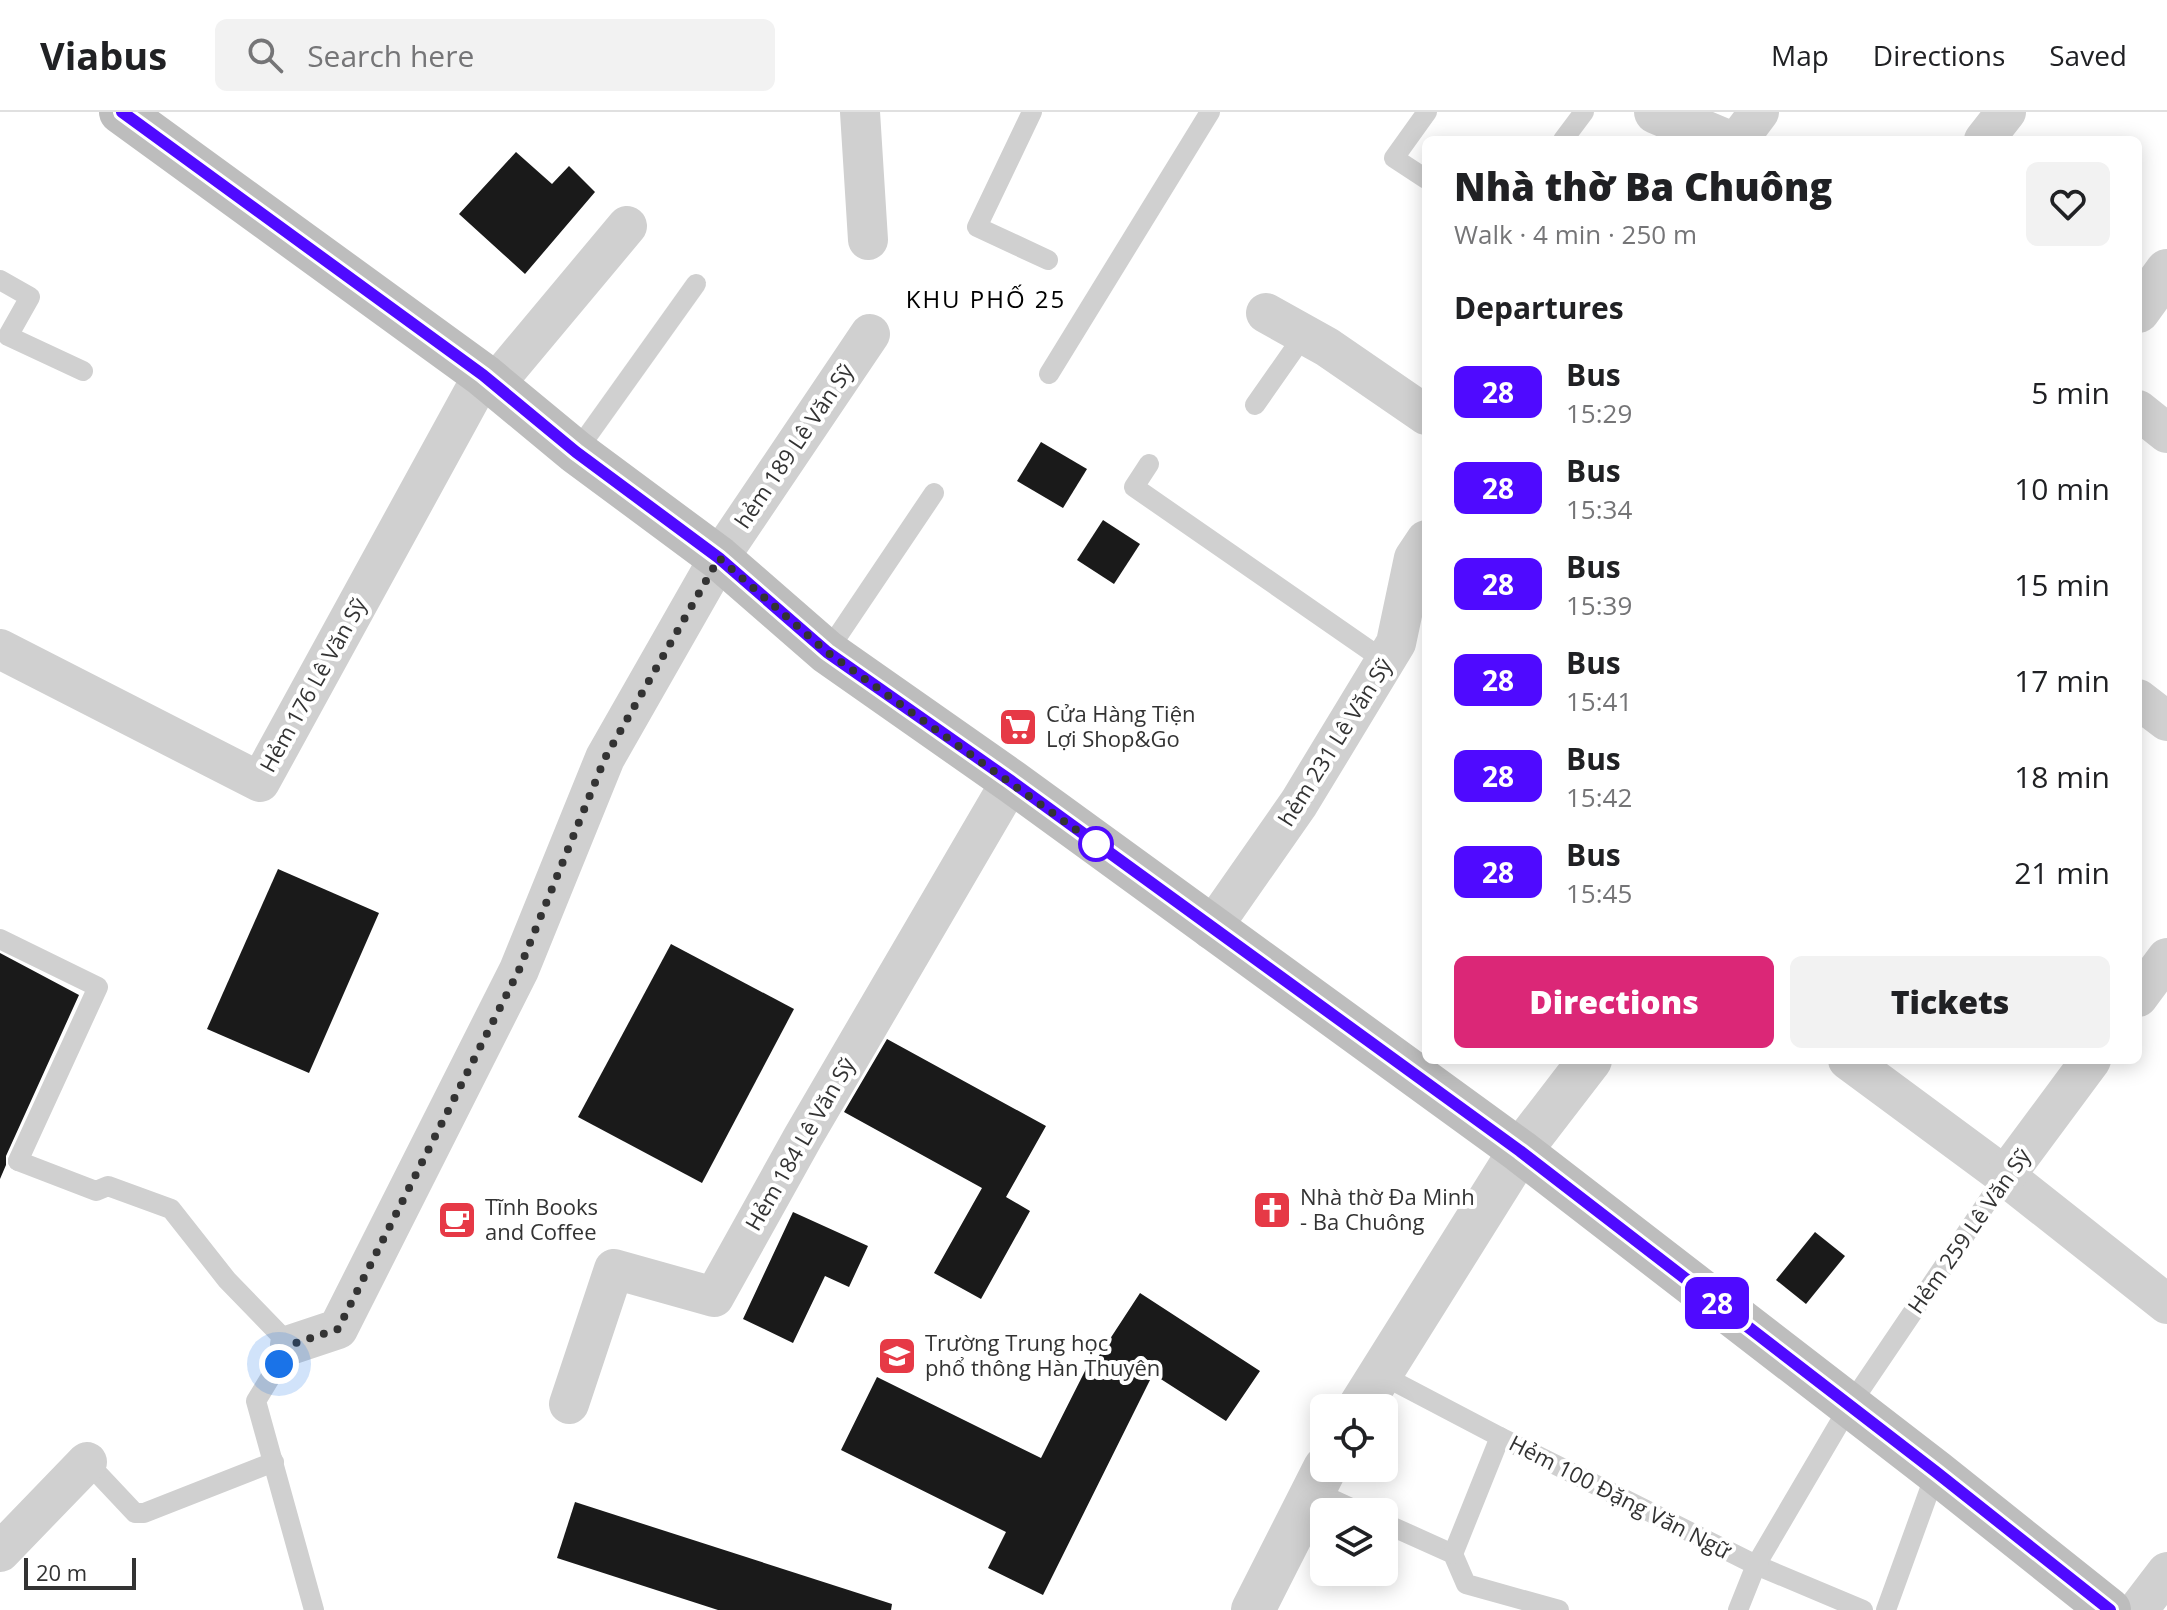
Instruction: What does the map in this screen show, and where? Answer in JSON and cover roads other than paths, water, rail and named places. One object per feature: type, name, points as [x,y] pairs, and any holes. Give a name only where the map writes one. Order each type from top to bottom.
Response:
[{"type":"main road","points":[[121,112],[489,380],[576,452],[719,558],[827,652],[1011,781],[1520,1151],[1936,1472],[2109,1610]]},
{"type":"street","points":[[860,112],[868,240]]},
{"type":"street","points":[[1656,112],[1713,136]]},
{"type":"street","points":[[1741,136],[1759,112]]},
{"type":"street","points":[[1987,136],[2006,112]]},
{"type":"street","points":[[489,380],[627,226]]},
{"type":"street","points":[[2142,305],[2167,271]]},
{"type":"street","points":[[1266,313],[1327,347],[1422,412]]},
{"type":"street","name":"hẻm 189 Lê Văn Sỹ","points":[[290,1345],[338,1329],[519,970],[605,758],[719,558],[870,334]]},
{"type":"street","name":"Hẻm 176 Lê Văn Sỹ","points":[[0,649],[260,782],[489,380]]},
{"type":"street","points":[[2142,413],[2167,433]]},
{"type":"street","name":"hẻm 231 Lê Văn Sỹ","points":[[1211,929],[1299,803],[1396,643],[1414,558],[1422,546]]},
{"type":"street","points":[[2142,702],[2167,721]]},
{"type":"street","name":"Hẻm 184 Lê Văn Sỹ","points":[[569,1404],[614,1269],[714,1297],[803,1137],[1011,781]]},
{"type":"street","points":[[1370,1391],[1520,1151],[1587,1064]]},
{"type":"street","points":[[1853,1064],[2005,1176],[2167,1304]]},
{"type":"street","name":"Hẻm 259 Lê Văn Sỹ","points":[[2005,1176],[2088,1064]]},
{"type":"street","points":[[0,1552],[87,1462]]},
{"type":"street","points":[[1253,1610],[1317,1482]]},
{"type":"street","points":[[2138,1610],[2167,1572]]},
{"type":"lane","points":[[1032,112],[977,227],[1048,260]]},
{"type":"lane","points":[[1049,374],[1210,112]]},
{"type":"lane","points":[[1422,176],[1394,158],[1427,112]]},
{"type":"lane","points":[[1566,136],[1584,112]]},
{"type":"lane","points":[[0,280],[30,297],[8,336],[83,371]]},
{"type":"lane","points":[[576,452],[696,284]]},
{"type":"lane","points":[[1255,405],[1304,335]]},
{"type":"lane","points":[[1149,464],[1134,487],[1385,661]]},
{"type":"lane","points":[[827,652],[934,493]]},
{"type":"lane","points":[[0,939],[98,987],[9,1166],[96,1191],[108,1186],[171,1209],[227,1280],[290,1345],[256,1401],[314,1610]]},
{"type":"lane","name":"Hẻm 259 Lê Văn Sỹ","points":[[1738,1610],[1756,1565],[1850,1405],[2005,1176]]},
{"type":"lane","name":"Hẻm 100 Đặng Văn Ngữ","points":[[1370,1391],[1500,1437],[1756,1565],[1863,1610]]},
{"type":"lane","points":[[1453,1554],[1500,1437]]},
{"type":"lane","points":[[87,1462],[135,1513],[144,1513],[274,1462]]},
{"type":"lane","points":[[1886,1610],[1936,1472]]},
{"type":"lane","points":[[1323,1482],[1343,1498]]},
{"type":"lane","points":[[1398,1529],[1453,1554],[1466,1584],[1559,1610]]},
{"type":"place","name":"Cửa Hàng Tiện Lợi Shop&Go","points":[[1018,727]]},
{"type":"place","name":"Nhà thờ Đa Minh - Ba Chuông","points":[[1272,1210]]},
{"type":"place","name":"Tĩnh Books and Coffee","points":[[457,1220]]},
{"type":"place","name":"Trường Trung học phổ thông Hàn Thuyên","points":[[897,1356]]},
{"type":"district","name":"KHU PHỐ 25","points":[[986,300]]}]
